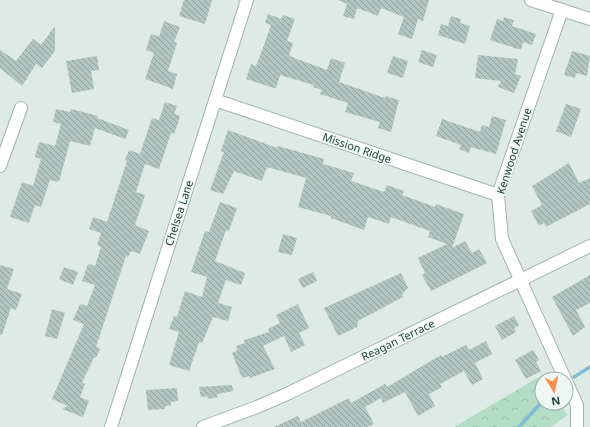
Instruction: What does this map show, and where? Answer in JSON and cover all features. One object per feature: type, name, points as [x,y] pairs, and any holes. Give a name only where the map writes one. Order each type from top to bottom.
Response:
[{"type":"street","name":"Chelsea Lane","points":[[112,427],[247,0]]},
{"type":"street","points":[[531,0],[590,19]]},
{"type":"street","name":"Kenwood Avenue","points":[[562,10],[498,195],[502,239],[562,371]]},
{"type":"street","name":"Mission Ridge","points":[[215,100],[498,195]]},
{"type":"street","points":[[0,166],[20,108]]},
{"type":"street","name":"Reagan Terrace","points":[[203,427],[257,408],[287,394],[590,246]]},
{"type":"street","name":"Kenwood Avenue","points":[[574,398],[577,405],[577,427]]},
{"type":"green space","points":[[534,380],[534,411],[565,411],[567,415],[551,427],[454,427]]},
{"type":"building","points":[[184,0],[212,0],[205,24],[179,16]]},
{"type":"building","points":[[338,0],[429,0],[423,21],[418,19],[412,39],[398,34],[404,17],[381,8],[378,16],[357,8],[354,19],[343,16],[347,4]]},
{"type":"building","points":[[268,14],[281,19],[283,15],[295,19],[287,41],[293,43],[289,56],[327,70],[331,58],[345,63],[339,82],[385,98],[386,96],[399,100],[391,132],[378,128],[380,122],[345,112],[348,103],[320,94],[322,90],[313,87],[314,85],[280,75],[276,88],[246,79],[251,64],[256,66],[271,25],[265,23]]},
{"type":"building","points":[[451,16],[461,19],[460,23],[470,26],[465,44],[438,35],[441,24],[448,26]]},
{"type":"building","points":[[504,17],[514,20],[512,26],[536,34],[532,45],[523,42],[521,50],[490,40],[497,19],[503,21]]},
{"type":"building","points":[[164,21],[180,27],[174,42],[177,43],[168,71],[177,74],[173,89],[145,79],[154,53],[146,50],[151,34],[159,37]]},
{"type":"building","points":[[55,26],[55,51],[42,68],[36,64],[22,86],[0,68],[0,50],[16,61],[33,39],[41,45]]},
{"type":"building","points":[[422,50],[437,55],[433,67],[418,62]]},
{"type":"building","points":[[572,51],[590,56],[587,76],[576,73],[575,78],[564,75]]},
{"type":"building","points":[[478,55],[518,59],[515,74],[521,76],[514,93],[498,87],[501,81],[475,78]]},
{"type":"building","points":[[97,56],[99,70],[91,71],[94,89],[72,93],[66,61]]},
{"type":"building","points":[[393,56],[408,61],[403,78],[387,73]]},
{"type":"building","points":[[165,102],[177,106],[174,114],[180,116],[174,134],[171,133],[159,169],[145,164],[136,192],[145,195],[135,225],[149,231],[140,254],[131,251],[128,257],[126,256],[96,347],[100,349],[96,358],[94,357],[82,383],[85,384],[80,397],[89,401],[83,417],[62,409],[68,406],[52,399],[84,324],[73,320],[80,304],[87,306],[95,285],[82,281],[88,264],[95,266],[101,247],[97,245],[101,233],[89,229],[93,217],[107,222],[127,161],[125,160],[129,150],[140,154],[152,118],[159,120]]},
{"type":"building","points":[[566,104],[581,109],[571,137],[556,131]]},
{"type":"building","points":[[56,109],[70,112],[71,109],[98,116],[97,118],[129,130],[125,139],[95,128],[90,146],[70,141],[59,182],[50,180],[41,207],[35,205],[29,223],[10,217],[22,182],[33,186],[41,159],[35,157],[39,142],[55,146],[61,124],[53,122]]},
{"type":"building","points":[[492,116],[506,120],[496,154],[471,147],[469,153],[459,149],[461,145],[436,136],[442,119],[480,132],[482,125],[489,127]]},
{"type":"building","points":[[228,130],[277,148],[278,146],[324,159],[323,164],[354,173],[351,181],[384,192],[387,185],[404,191],[402,195],[435,207],[436,204],[464,214],[452,248],[465,241],[472,253],[479,249],[487,263],[431,291],[422,275],[425,273],[418,258],[447,244],[428,237],[430,231],[391,217],[389,224],[368,217],[364,230],[331,218],[331,216],[298,207],[306,178],[267,167],[262,181],[234,171],[223,194],[210,190],[224,152],[221,151]]},
{"type":"building","points":[[569,163],[579,183],[590,178],[590,204],[546,227],[544,223],[539,226],[531,211],[542,205],[532,186]]},
{"type":"building","points":[[220,202],[237,208],[229,231],[226,230],[215,261],[245,273],[241,285],[226,280],[218,303],[232,307],[228,321],[213,317],[202,343],[199,342],[189,371],[169,365],[179,332],[169,329],[174,316],[177,317],[185,291],[202,297],[207,277],[191,272],[205,231],[209,232]]},
{"type":"building","points":[[283,234],[297,238],[292,255],[278,252]]},
{"type":"building","points":[[0,265],[14,269],[7,289],[22,294],[16,310],[11,308],[2,335],[0,335]]},
{"type":"building","points":[[64,267],[78,272],[73,285],[59,279]]},
{"type":"building","points":[[313,272],[317,281],[303,288],[298,279]]},
{"type":"building","points":[[401,273],[408,288],[402,294],[403,297],[358,321],[357,327],[338,336],[324,308]]},
{"type":"building","points":[[590,275],[590,303],[576,310],[585,327],[573,336],[552,297]]},
{"type":"building","points":[[298,304],[309,328],[299,333],[305,345],[291,352],[284,336],[263,346],[275,369],[250,378],[250,376],[242,378],[232,353],[237,351],[236,346],[245,343],[244,340],[269,332],[268,329],[280,323],[276,315]]},
{"type":"building","points":[[52,309],[65,313],[57,339],[45,336]]},
{"type":"building","points":[[514,316],[519,325],[514,328],[516,332],[502,340],[495,326]]},
{"type":"building","points":[[486,341],[492,354],[475,363],[483,379],[472,385],[464,371],[440,384],[442,387],[429,394],[435,406],[418,416],[405,392],[383,403],[381,398],[365,407],[374,424],[368,427],[274,427],[298,416],[301,422],[349,398],[351,403],[385,384],[387,387],[441,355],[442,357],[466,345],[469,350]]},
{"type":"building","points":[[533,350],[539,360],[536,362],[541,371],[534,371],[534,375],[526,379],[515,360]]},
{"type":"building","points":[[232,385],[233,391],[217,394],[218,397],[208,399],[207,396],[201,397],[199,387]]},
{"type":"building","points":[[177,388],[178,401],[171,402],[171,405],[165,406],[165,409],[148,410],[146,390]]},
{"type":"waterway","points":[[574,377],[590,367]]},
{"type":"waterway","points":[[519,427],[534,411]]}]
